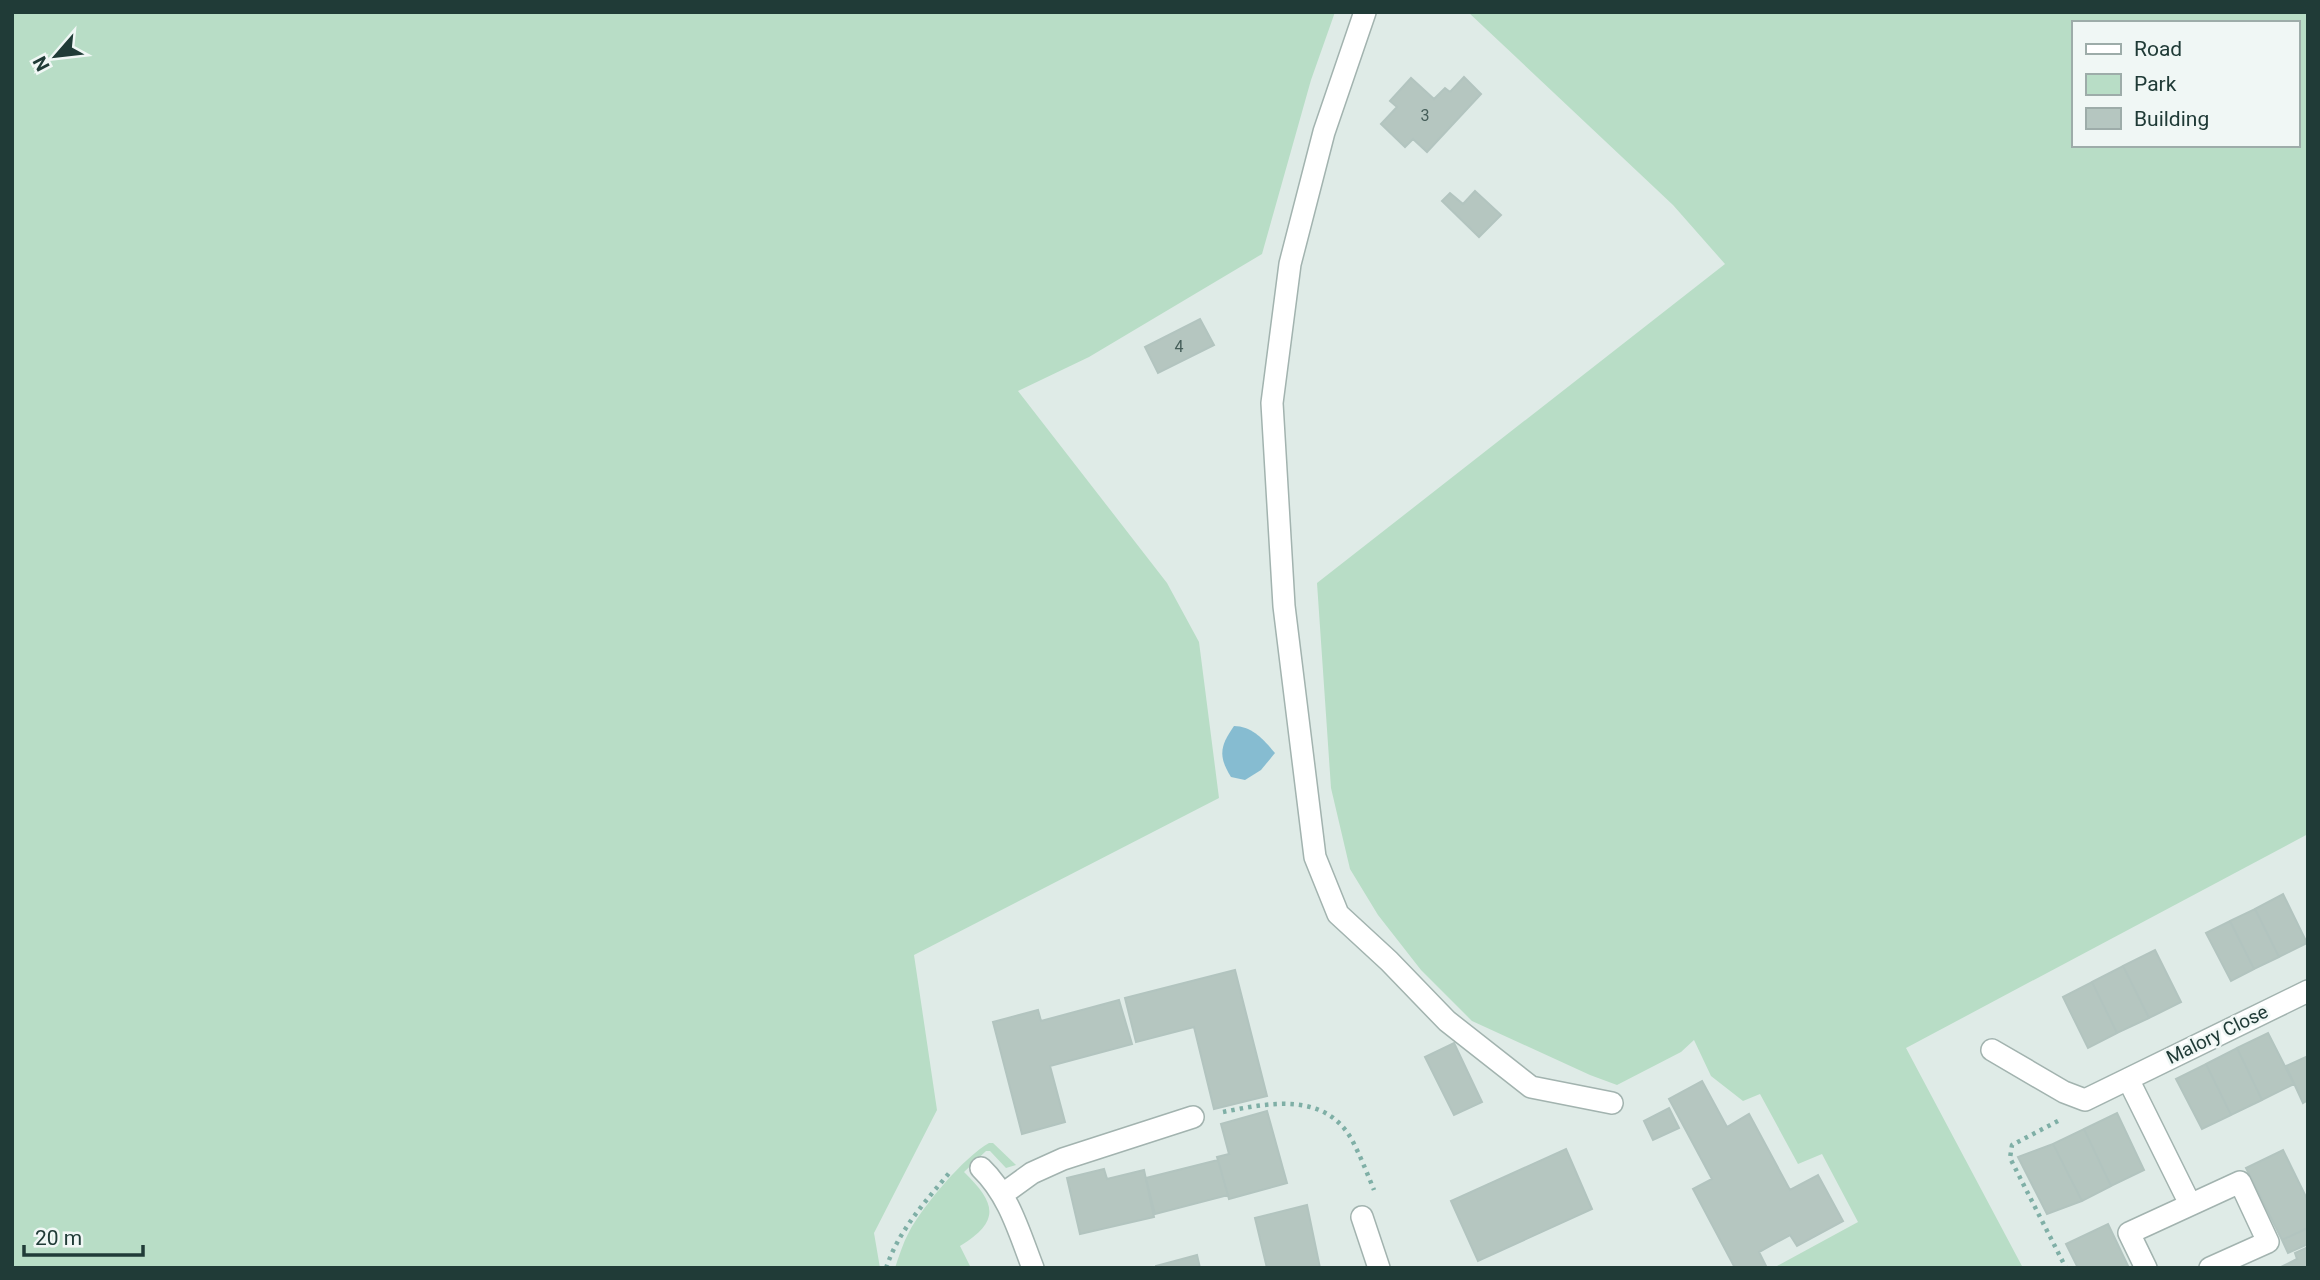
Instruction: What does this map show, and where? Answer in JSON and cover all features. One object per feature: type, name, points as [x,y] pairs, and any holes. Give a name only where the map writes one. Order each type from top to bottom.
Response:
[{"type":"street","points":[[1365,12],[1324,132],[1290,264],[1272,403],[1284,606],[1315,856],[1338,914],[1390,961],[1447,1021],[1531,1087],[1612,1103]]},
{"type":"street","name":"Malory Close","points":[[2085,1100],[2308,990]]},
{"type":"street","points":[[1992,1049],[2064,1093],[2085,1100]]},
{"type":"street","points":[[2128,1079],[2190,1204]]},
{"type":"street","points":[[1003,1194],[1032,1173],[1063,1159],[1193,1117]]},
{"type":"street","points":[[981,1168],[1003,1194],[1033,1268]]},
{"type":"street","points":[[2146,1268],[2129,1233],[2240,1182],[2268,1242],[2210,1268]]},
{"type":"street","points":[[1362,1217],[1379,1268]]},
{"type":"path","points":[[2066,1268],[2023,1187],[2010,1152],[2012,1145],[2060,1120],[2085,1100]]},
{"type":"path","points":[[1193,1117],[1276,1102],[1297,1103],[1325,1111],[1351,1138],[1377,1197]]},
{"type":"path","points":[[886,1268],[902,1233],[916,1212],[958,1164]]},
{"type":"green space","points":[[12,12],[1335,12],[1311,80],[1262,254],[1089,357],[1018,391],[1167,583],[1199,642],[1219,798],[914,955],[937,1110],[874,1233],[880,1268],[12,1268]]},
{"type":"green space","points":[[1468,12],[2308,12],[2308,834],[1906,1048],[2023,1268],[1778,1268],[1777,1266],[1858,1222],[1822,1154],[1798,1164],[1760,1094],[1743,1101],[1711,1076],[1694,1040],[1681,1052],[1617,1085],[1472,1021],[1421,970],[1378,915],[1350,869],[1331,788],[1317,583],[1725,264],[1673,205]]},
{"type":"green space","points":[[989,1143],[993,1143],[1016,1165],[1006,1168],[990,1151],[986,1151],[964,1172],[983,1193],[989,1211],[988,1220],[982,1228],[960,1246],[971,1268],[895,1268],[907,1236],[924,1209],[956,1170]]},
{"type":"water","points":[[1234,726],[1252,731],[1275,753],[1261,770],[1245,780],[1231,777],[1224,763],[1223,745]]},
{"type":"building","points":[[1464,77],[1481,94],[1427,152],[1413,139],[1405,147],[1381,124],[1397,107],[1390,101],[1411,78],[1434,99],[1445,88],[1450,92]]},
{"type":"building","points":[[1475,191],[1501,215],[1479,237],[1442,201],[1450,193],[1463,204]]},
{"type":"building","points":[[1200,319],[1214,345],[1158,373],[1145,347]]},
{"type":"building","points":[[2283,894],[2307,943],[2279,957],[2255,909]]},
{"type":"building","points":[[2255,909],[2279,957],[2254,969],[2230,921]]},
{"type":"building","points":[[2230,921],[2254,969],[2231,981],[2206,933]]},
{"type":"building","points":[[2155,950],[2181,1002],[2149,1018],[2123,966]]},
{"type":"building","points":[[2123,966],[2149,1018],[2117,1033],[2092,982]]},
{"type":"building","points":[[1235,970],[1267,1096],[1214,1109],[1194,1027],[1136,1042],[1125,998]]},
{"type":"building","points":[[2092,982],[2117,1033],[2088,1048],[2063,997]]},
{"type":"building","points":[[1119,1000],[1132,1044],[1050,1066],[1065,1122],[1022,1134],[993,1022],[1038,1010],[1041,1021]]},
{"type":"building","points":[[2268,1033],[2294,1084],[2262,1100],[2237,1048]]},
{"type":"building","points":[[1454,1043],[1482,1102],[1454,1115],[1425,1057]]},
{"type":"building","points":[[2237,1048],[2262,1100],[2231,1115],[2206,1064]]},
{"type":"building","points":[[2308,1056],[2308,1100],[2303,1103],[2286,1066]]},
{"type":"building","points":[[2206,1064],[2231,1115],[2202,1129],[2176,1079]]},
{"type":"building","points":[[1702,1081],[1727,1127],[1749,1114],[1790,1190],[1818,1175],[1843,1221],[1797,1246],[1790,1235],[1759,1252],[1767,1268],[1735,1268],[1693,1189],[1712,1179],[1669,1099]]},
{"type":"building","points":[[1669,1108],[1679,1128],[1653,1140],[1644,1121]]},
{"type":"building","points":[[1267,1111],[1287,1183],[1229,1199],[1217,1157],[1229,1154],[1221,1124]]},
{"type":"building","points":[[2117,1113],[2144,1170],[2111,1186],[2084,1129]]},
{"type":"building","points":[[2084,1129],[2111,1186],[2082,1201],[2053,1144]]},
{"type":"building","points":[[2053,1144],[2082,1201],[2047,1214],[2018,1157]]},
{"type":"building","points":[[1566,1149],[1592,1209],[1478,1261],[1451,1201]]},
{"type":"building","points":[[2283,1150],[2308,1201],[2308,1228],[2282,1240],[2246,1168]]},
{"type":"building","points":[[1218,1160],[1228,1195],[1155,1214],[1146,1178]]},
{"type":"building","points":[[1104,1169],[1107,1179],[1144,1170],[1154,1217],[1080,1234],[1067,1178]]},
{"type":"building","points":[[1307,1205],[1320,1268],[1267,1268],[1255,1218]]},
{"type":"building","points":[[2108,1224],[2129,1268],[2078,1268],[2066,1244]]},
{"type":"building","points":[[2308,1228],[2308,1244],[2288,1253],[2282,1240]]},
{"type":"building","points":[[2308,1247],[2308,1268],[2279,1268],[2297,1259],[2295,1253]]},
{"type":"building","points":[[1197,1255],[1200,1268],[1156,1268],[1156,1266]]}]
